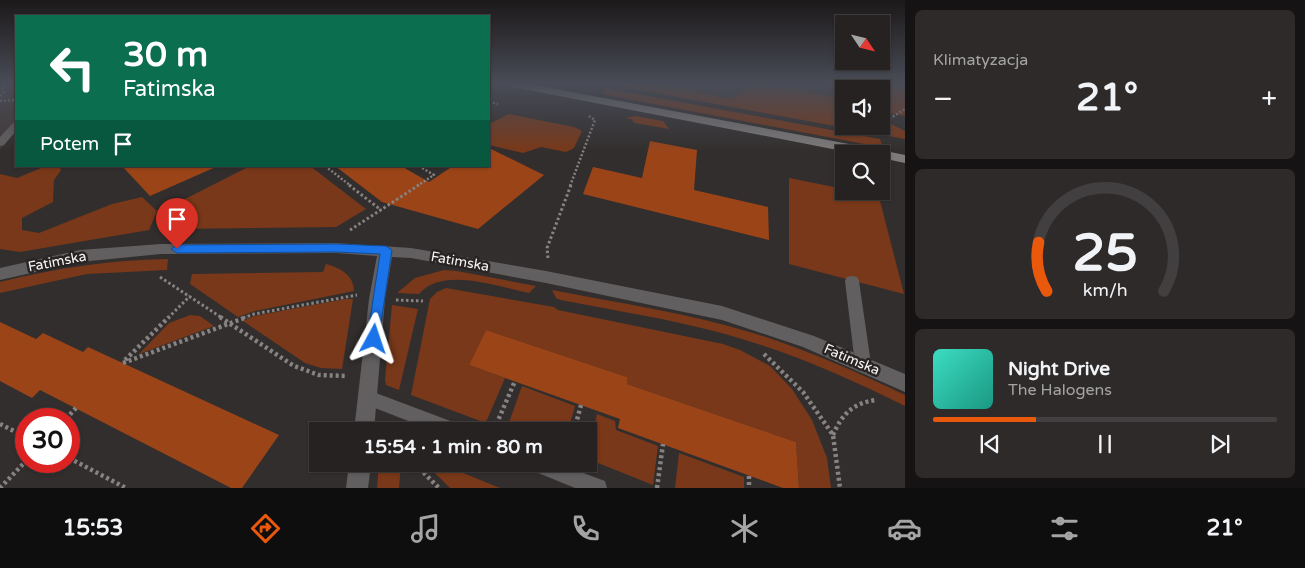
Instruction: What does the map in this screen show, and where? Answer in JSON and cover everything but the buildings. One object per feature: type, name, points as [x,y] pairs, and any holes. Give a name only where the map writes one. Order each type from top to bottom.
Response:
[{"type":"street","points":[[632,107],[835,146]]},
{"type":"street","points":[[890,156],[905,159]]},
{"type":"street","name":"Fatimska","points":[[0,274],[60,259],[138,250],[336,248],[386,250],[527,274],[704,309],[787,333],[905,383]]},
{"type":"street","points":[[365,422],[378,299],[386,250]]},
{"type":"street","points":[[357,488],[359,472]]},
{"type":"lane","points":[[0,143],[15,126]]},
{"type":"lane","points":[[852,281],[863,364]]},
{"type":"lane","points":[[368,398],[431,422]]},
{"type":"lane","points":[[557,472],[598,488]]},
{"type":"path","points":[[890,118],[905,109]]},
{"type":"path","points":[[548,264],[547,248],[595,120],[588,115]]},
{"type":"path","points":[[325,167],[381,210]]},
{"type":"path","points":[[349,230],[434,175],[421,167]]},
{"type":"path","points":[[160,277],[302,370],[319,375],[343,376]]},
{"type":"path","points":[[190,296],[123,363],[254,314],[359,295]]},
{"type":"path","points":[[393,300],[423,301]]},
{"type":"path","points":[[764,354],[803,392],[833,435],[840,488]]},
{"type":"path","points":[[497,422],[515,381]]},
{"type":"path","points":[[833,435],[839,419],[847,410],[864,401],[876,400]]},
{"type":"path","points":[[577,422],[582,405]]},
{"type":"path","points":[[0,424],[15,432]]},
{"type":"path","points":[[657,488],[663,444]]},
{"type":"path","points":[[80,464],[126,488]]},
{"type":"path","points":[[0,488],[15,472]]},
{"type":"path","points":[[423,472],[439,488]]},
{"type":"path","points":[[749,476],[749,488]]},
{"type":"shaded area","points":[[0,107],[15,107],[15,132],[0,150]]},
{"type":"shaded area","points":[[669,107],[706,107],[835,131],[835,135],[858,135],[880,139],[882,145],[870,145]]},
{"type":"shaded area","points":[[731,107],[835,107],[835,126]]},
{"type":"shaded area","points":[[735,107],[835,107],[835,125]]},
{"type":"shaded area","points":[[890,107],[905,107],[905,116],[891,113]]},
{"type":"shaded area","points":[[509,114],[574,127],[582,131],[574,148],[566,152],[541,147],[523,153],[490,145],[490,124]]},
{"type":"shaded area","points":[[635,116],[663,121],[669,129],[635,123],[631,119],[625,118]]},
{"type":"shaded area","points":[[890,124],[905,131],[905,139],[883,135],[890,135]]},
{"type":"shaded area","points":[[44,167],[60,167],[61,170],[54,180],[53,202],[22,218],[22,230],[39,233],[112,204],[142,197],[157,211],[149,230],[20,252],[0,249],[0,174],[17,178]]},
{"type":"shaded area","points":[[248,167],[311,167],[366,209],[336,227],[170,229],[170,212],[181,201]]},
{"type":"shaded area","points":[[789,178],[835,187],[835,200],[880,200],[904,294],[789,264]]},
{"type":"shaded area","points":[[168,259],[167,270],[87,274],[0,293],[0,282],[42,273],[104,263]]},
{"type":"shaded area","points":[[326,264],[349,276],[354,291],[255,311],[238,317],[190,284],[192,274],[323,272]]},
{"type":"shaded area","points":[[444,270],[536,286],[529,293],[487,283],[456,280],[442,281],[429,286],[419,294],[397,293],[415,278]]},
{"type":"shaded area","points":[[446,288],[554,307],[558,310],[723,344],[740,350],[770,366],[792,389],[812,420],[827,458],[831,488],[799,488],[796,442],[627,384],[627,377],[486,330],[469,365],[505,378],[487,420],[483,422],[411,395],[430,299],[437,292]]},
{"type":"shaded area","points":[[552,290],[679,314],[773,339],[830,361],[905,395],[905,406],[861,385],[771,348],[684,324],[561,300],[556,298]]},
{"type":"shaded area","points":[[353,299],[342,369],[321,368],[305,363],[243,321],[254,316]]},
{"type":"shaded area","points":[[392,305],[418,309],[399,390],[386,385],[385,380]]},
{"type":"shaded area","points":[[190,315],[200,316],[214,326],[139,354],[169,323]]},
{"type":"shaded area","points":[[522,386],[575,406],[571,422],[509,422]]},
{"type":"shaded area","points":[[597,414],[615,421],[616,430],[658,446],[653,485],[597,463],[597,422],[595,422]]},
{"type":"shaded area","points":[[679,453],[744,477],[744,488],[675,488]]},
{"type":"shaded area","points":[[378,472],[400,472],[399,488],[377,488]]},
{"type":"shaded area","points":[[434,472],[461,472],[500,488],[450,488]]},
{"type":"route","points":[[177,249],[364,248],[386,250],[374,339]]}]
